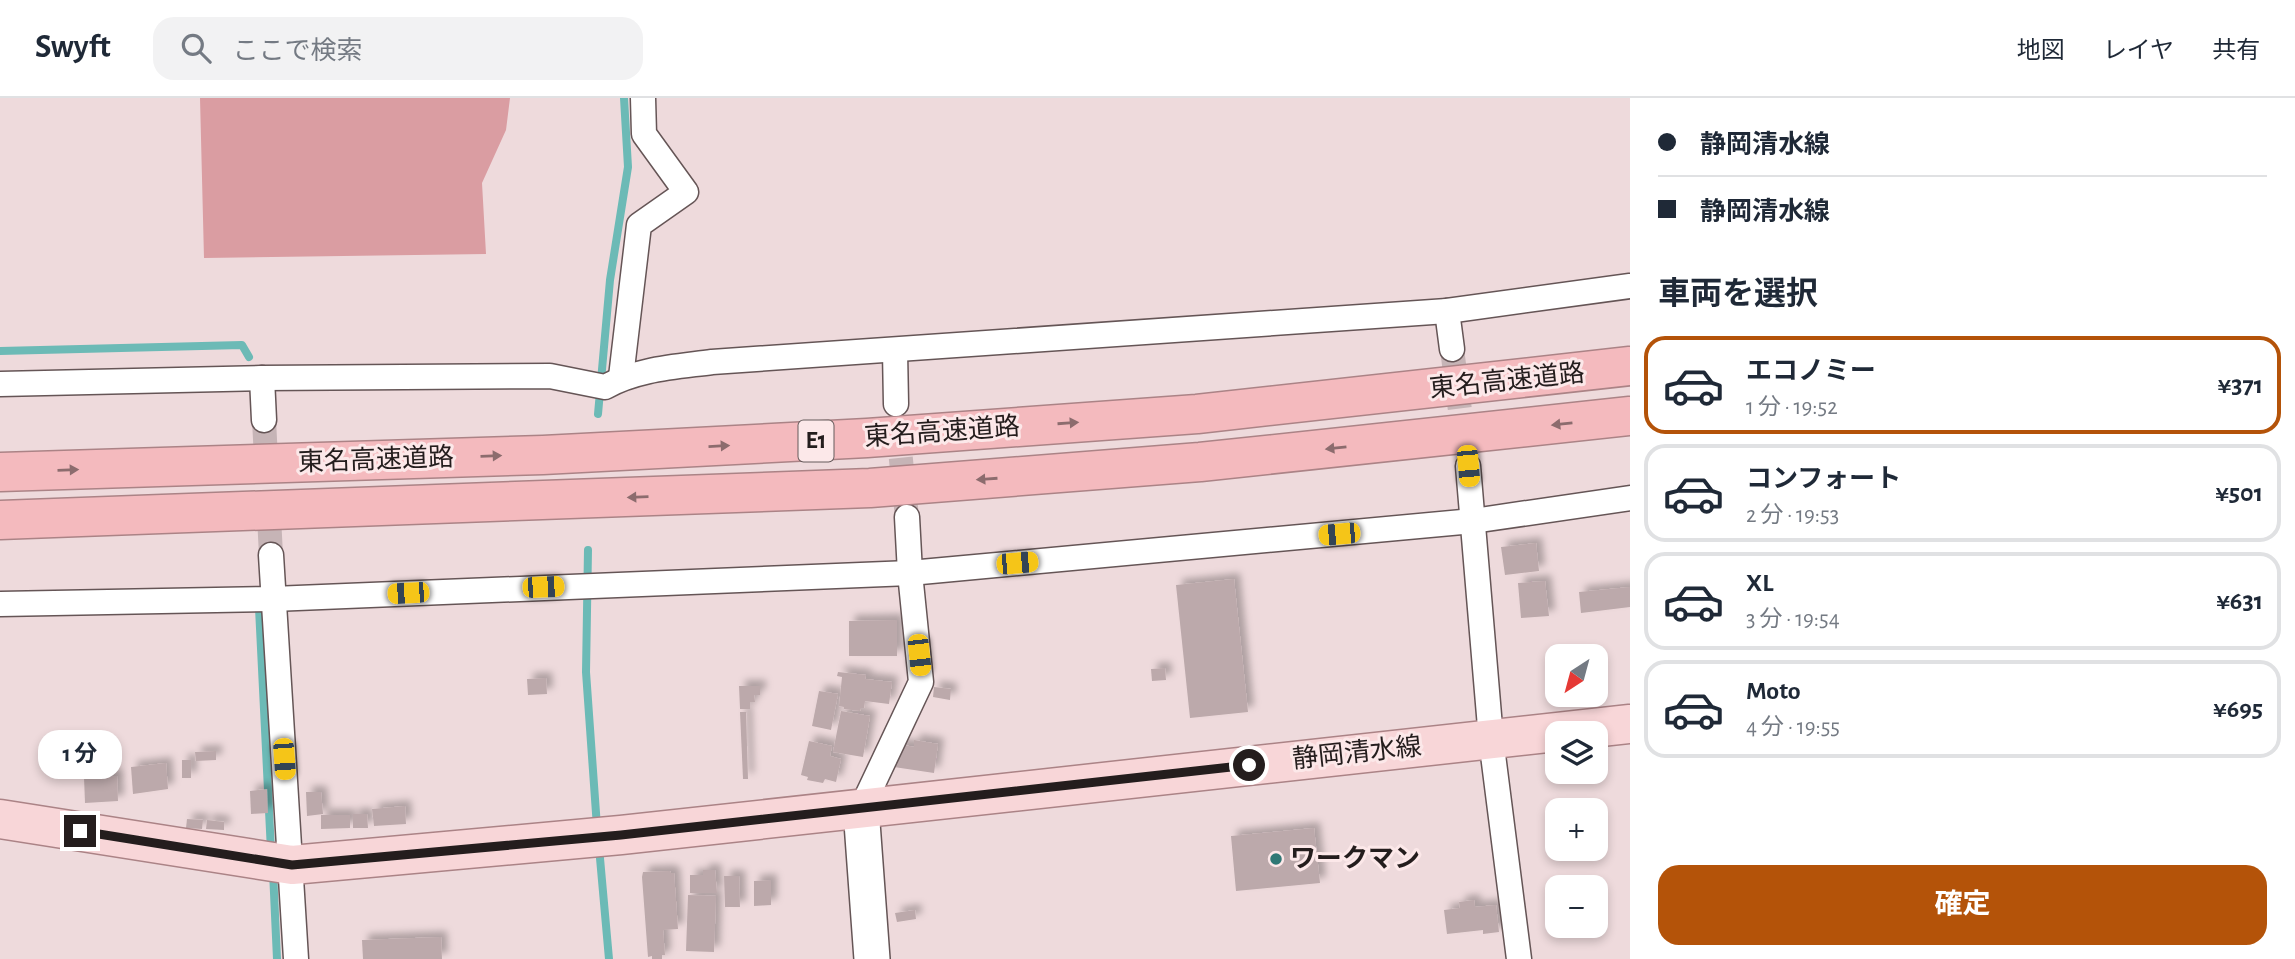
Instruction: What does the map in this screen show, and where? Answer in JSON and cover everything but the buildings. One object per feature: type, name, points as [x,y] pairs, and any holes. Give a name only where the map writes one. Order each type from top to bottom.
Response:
[{"type":"highway","name":"東名高速道路","points":[[0,472],[543,454],[867,438],[1197,414],[1630,366]]},
{"type":"highway","name":"東名高速道路","points":[[0,520],[870,488],[1200,462],[1630,416]]},
{"type":"main road","name":"静岡清水線","points":[[0,819],[292,865],[621,835],[1630,724]]},
{"type":"street","points":[[613,382],[639,225],[686,192],[644,134],[643,98]]},
{"type":"street","points":[[0,384],[262,378],[550,376],[613,382],[650,371],[712,362],[1447,311],[1630,286]]},
{"type":"street","points":[[1447,311],[1452,349]]},
{"type":"street","points":[[895,351],[895,404]]},
{"type":"street","points":[[262,378],[264,420]]},
{"type":"street","points":[[1468,466],[1491,739],[1519,959]]},
{"type":"street","points":[[0,604],[273,599],[910,573],[1473,521],[1630,498]]},
{"type":"street","points":[[872,959],[861,809],[922,682],[907,517]]},
{"type":"street","points":[[271,555],[296,959]]},
{"type":"shaded area","points":[[200,98],[510,98],[506,130],[482,183],[486,254],[204,258]]},
{"type":"waterway","points":[[598,414],[610,280],[628,167],[624,98]]},
{"type":"waterway","points":[[0,351],[242,345],[249,357]]},
{"type":"waterway","points":[[588,550],[586,672],[597,827]]},
{"type":"waterway","points":[[259,608],[271,851]]},
{"type":"waterway","points":[[599,847],[609,959]]},
{"type":"waterway","points":[[273,871],[277,959]]},
{"type":"tunnel","points":[[1452,349],[1465,449]]},
{"type":"tunnel","points":[[264,420],[271,555]]},
{"type":"tunnel","points":[[897,422],[907,517]]},
{"type":"place","name":"ワークマン","points":[[1276,859]]},
{"type":"route","points":[[80,831],[292,865],[621,835],[1249,765]]}]
